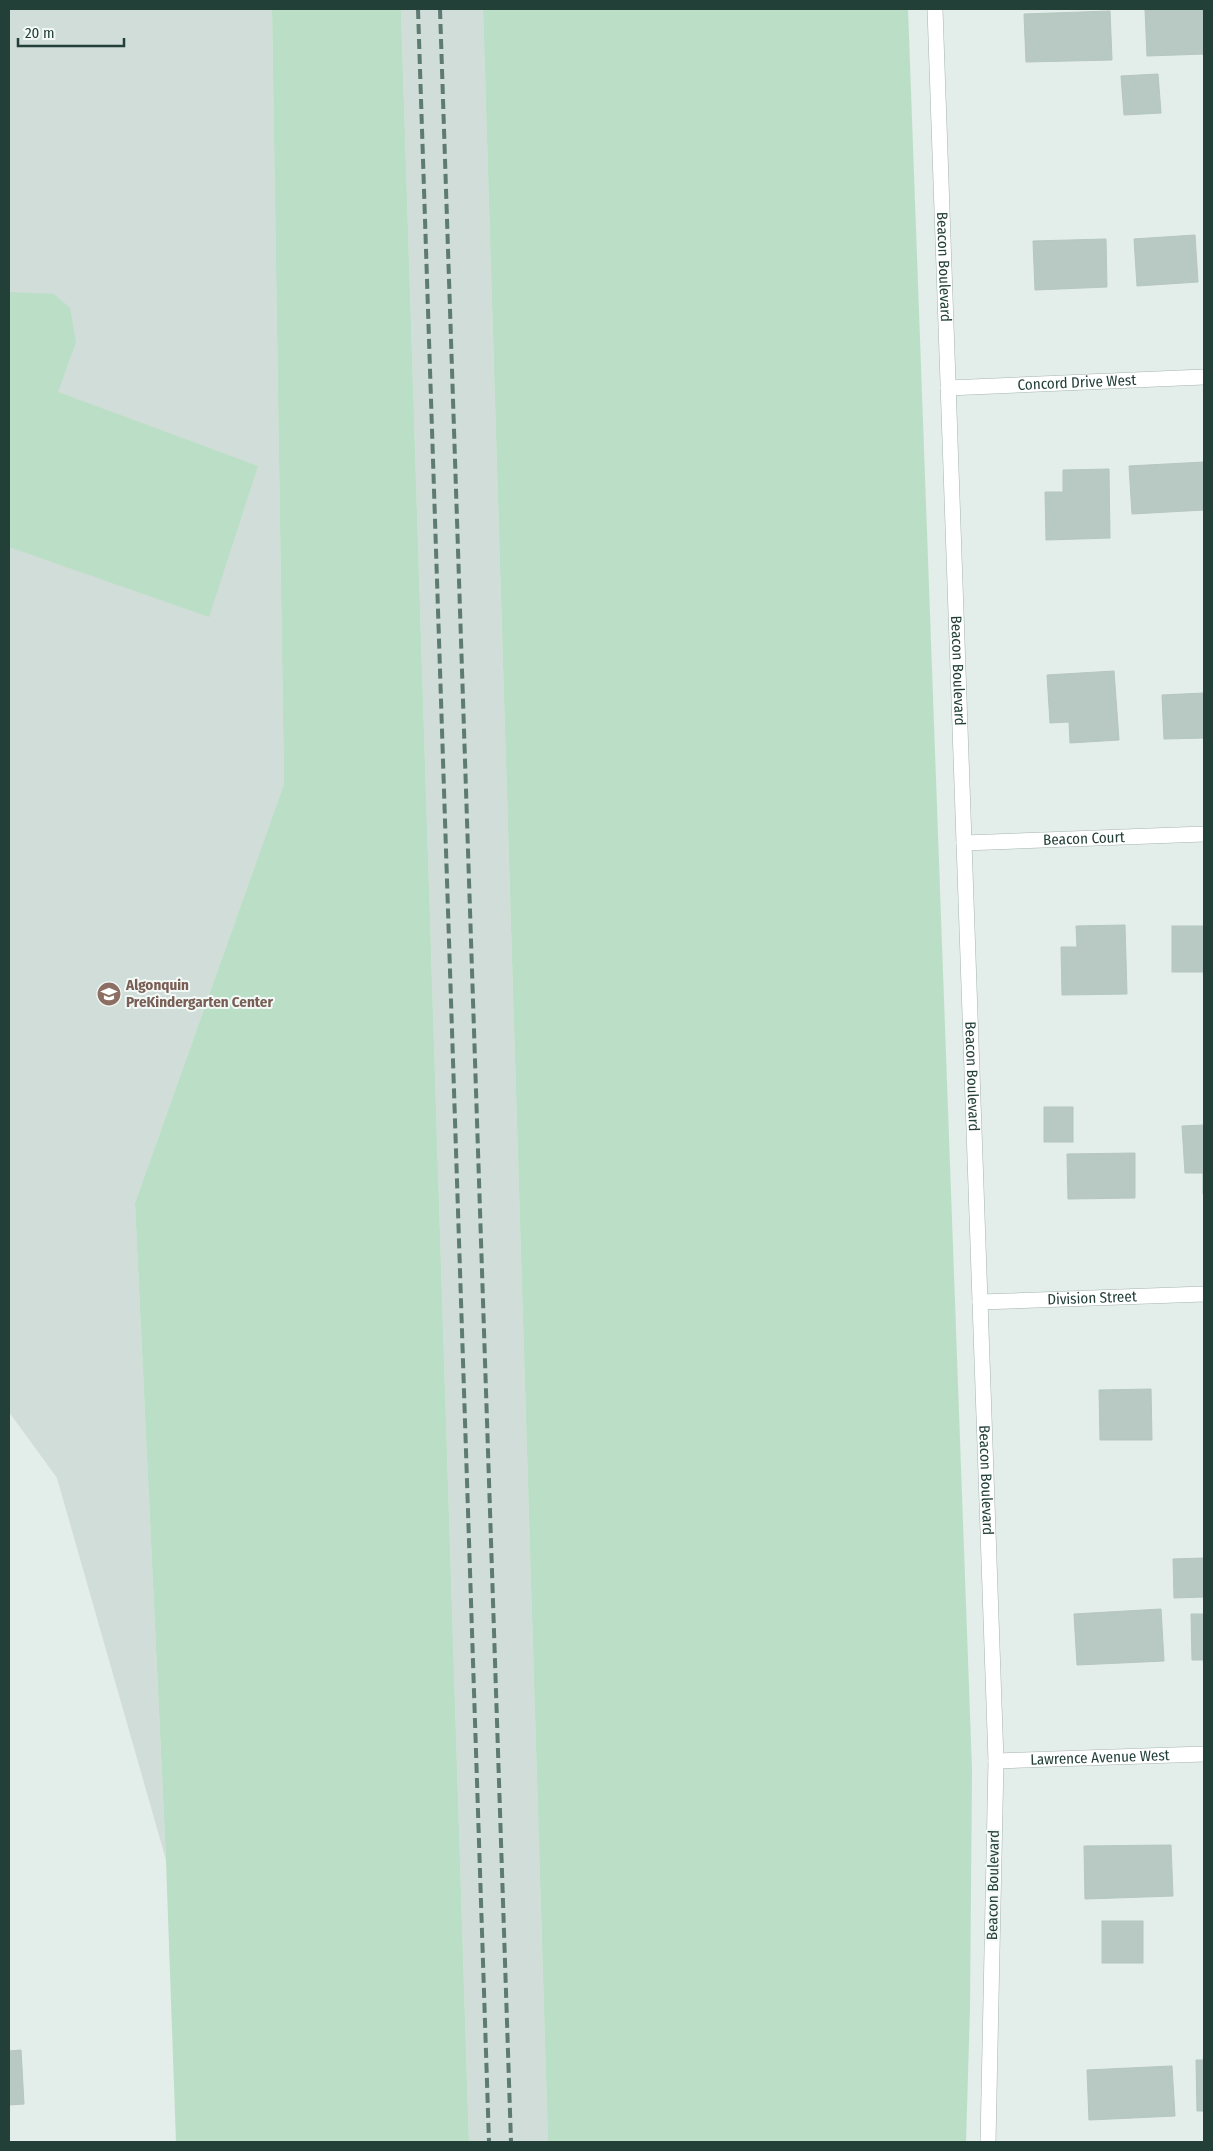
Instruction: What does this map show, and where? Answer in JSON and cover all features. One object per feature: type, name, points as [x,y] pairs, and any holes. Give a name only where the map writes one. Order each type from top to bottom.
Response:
[{"type":"street","name":"Beacon Boulevard","points":[[935,9],[996,1761],[988,2142]]},
{"type":"street","name":"Concord Drive West","points":[[948,388],[1204,377]]},
{"type":"street","name":"Beacon Court","points":[[964,843],[1204,834]]},
{"type":"street","name":"Division Street","points":[[980,1302],[1204,1294]]},
{"type":"street","name":"Lawrence Avenue West","points":[[996,1761],[1204,1754]]},
{"type":"shaded area","name":"Algonquin PreKindergarten Center","points":[[9,9],[272,9],[284,784],[135,1203],[166,1860],[57,1478],[9,1412]]},
{"type":"shaded area","points":[[401,9],[483,9],[548,2142],[469,2142]]},
{"type":"green space","points":[[272,9],[401,9],[469,2142],[176,2142],[166,1860],[135,1203],[284,784]]},
{"type":"green space","points":[[483,9],[908,9],[972,1770],[970,2007],[966,2142],[548,2142]]},
{"type":"green space","points":[[9,292],[54,294],[70,308],[76,342],[58,392],[258,466],[209,617],[9,547]]},
{"type":"building","points":[[1145,9],[1203,9],[1204,54],[1147,56]]},
{"type":"building","points":[[1110,11],[1112,60],[1026,62],[1024,14]]},
{"type":"building","points":[[1158,74],[1161,113],[1124,115],[1121,76]]},
{"type":"building","points":[[1195,235],[1198,282],[1137,286],[1134,239]]},
{"type":"building","points":[[1106,239],[1107,287],[1035,290],[1033,241]]},
{"type":"building","points":[[1204,462],[1204,510],[1132,514],[1129,466]]},
{"type":"building","points":[[1109,469],[1110,538],[1046,540],[1045,492],[1063,492],[1063,470]]},
{"type":"building","points":[[1114,671],[1119,740],[1070,743],[1069,722],[1050,723],[1047,675]]},
{"type":"building","points":[[1204,693],[1204,738],[1164,739],[1162,695]]},
{"type":"building","points":[[1125,925],[1127,994],[1062,995],[1061,947],[1077,947],[1076,926]]},
{"type":"building","points":[[1172,926],[1204,926],[1204,972],[1172,972]]},
{"type":"building","points":[[1044,1107],[1073,1107],[1073,1142],[1044,1142]]},
{"type":"building","points":[[1204,1125],[1203,1194],[1203,1173],[1185,1173],[1182,1126]]},
{"type":"building","points":[[1135,1153],[1135,1198],[1068,1199],[1067,1154]]},
{"type":"building","points":[[1151,1389],[1152,1440],[1100,1440],[1099,1390]]},
{"type":"building","points":[[1204,1558],[1204,1597],[1174,1598],[1173,1559]]},
{"type":"building","points":[[1161,1609],[1164,1661],[1077,1665],[1074,1614]]},
{"type":"building","points":[[1191,1614],[1204,1614],[1204,1660],[1192,1660]]},
{"type":"building","points":[[1171,1845],[1173,1896],[1085,1899],[1084,1846]]},
{"type":"building","points":[[1102,1921],[1143,1921],[1143,1963],[1102,1963]]},
{"type":"building","points":[[21,2050],[24,2104],[9,2105],[9,2051]]},
{"type":"building","points":[[1196,2060],[1204,2060],[1204,2111],[1197,2111]]},
{"type":"building","points":[[1172,2066],[1175,2116],[1089,2120],[1087,2070]]},
{"type":"railway","points":[[418,9],[489,2142]]},
{"type":"railway","points":[[440,9],[511,2142]]},
{"type":"place","name":"Algonquin PreKindergarten Center","points":[[109,994]]}]
